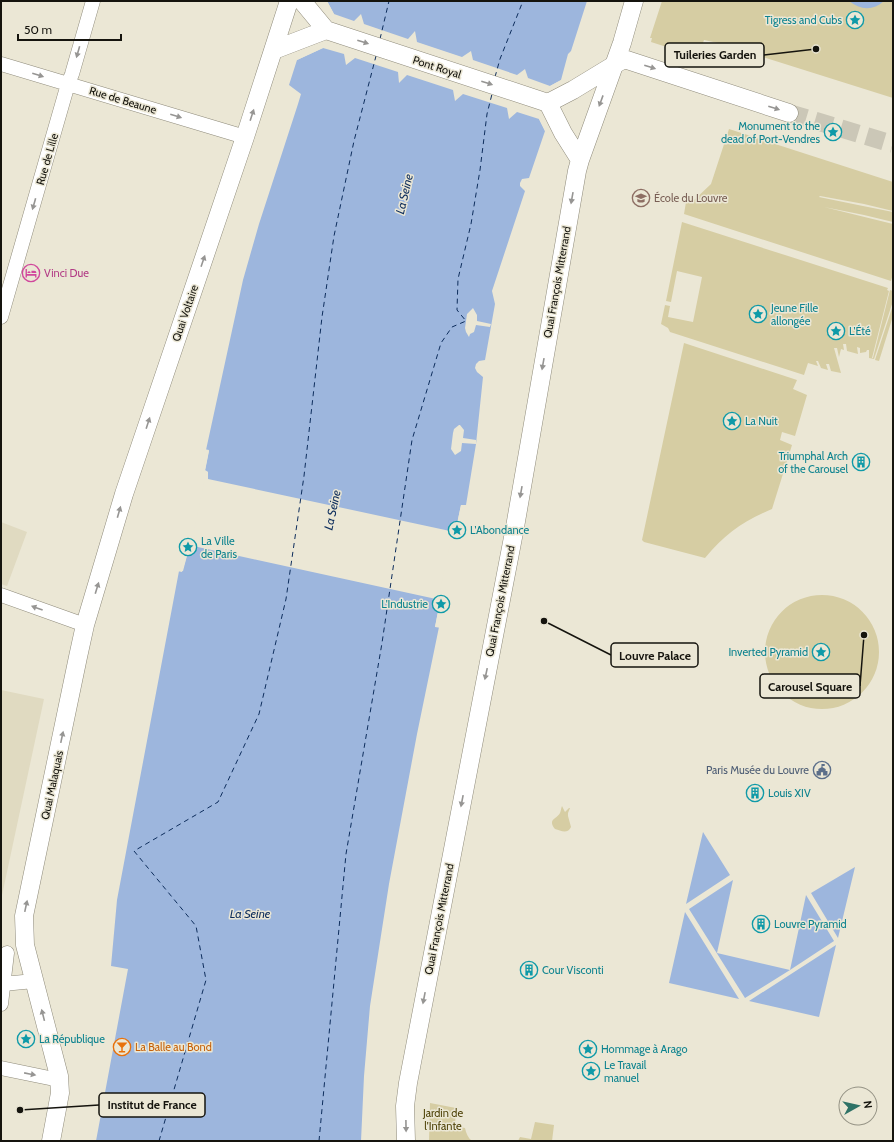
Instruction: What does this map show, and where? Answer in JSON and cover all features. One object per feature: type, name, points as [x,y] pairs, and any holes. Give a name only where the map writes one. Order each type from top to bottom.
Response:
[{"type":"main road","name":"Quai Voltaire","points":[[86,625],[124,494],[245,137],[289,1]]},
{"type":"main road","name":"Quai François Mitterrand","points":[[406,1141],[405,1106],[408,1083],[515,527],[580,160],[622,43],[634,1]]},
{"type":"main road","points":[[274,50],[326,30],[307,7]]},
{"type":"main road","name":"Pont Royal","points":[[326,30],[548,103]]},
{"type":"main road","points":[[580,160],[548,103],[624,59],[788,113]]},
{"type":"main road","name":"Quai Malaquais","points":[[51,1141],[60,1093],[59,1080],[25,945],[24,916],[86,625]]},
{"type":"street","name":"Rue de Lille","points":[[1,317],[93,1]]},
{"type":"street","name":"Rue de Beaune","points":[[1,64],[245,137]]},
{"type":"street","points":[[1,595],[86,625]]},
{"type":"street","points":[[1,1004],[4,952],[25,945]]},
{"type":"street","points":[[3,984],[34,981]]},
{"type":"street","points":[[1,1068],[59,1080]]},
{"type":"shaded area","points":[[1,522],[27,532],[7,586],[1,584]]},
{"type":"shaded area","points":[[1,690],[44,699],[1,900]]},
{"type":"green space","points":[[662,1],[893,1],[893,98],[718,43],[704,40],[698,57],[651,42],[652,38],[650,38]]},
{"type":"green space","points":[[729,129],[893,182],[893,211],[864,204],[819,197],[893,212],[893,222],[824,207],[893,224],[893,274],[891,281],[684,214],[686,202],[691,203],[711,184]]},
{"type":"green space","points":[[682,222],[888,288],[887,290],[889,291],[872,358],[890,290],[893,291],[893,301],[874,359],[869,358],[869,350],[860,353],[860,348],[857,347],[858,354],[847,351],[846,344],[843,344],[844,350],[841,349],[839,357],[837,348],[834,348],[841,373],[831,371],[829,364],[826,364],[828,370],[821,368],[818,361],[816,361],[818,366],[808,363],[804,375],[670,332],[668,328],[661,324],[665,305],[670,306],[668,317],[693,322],[702,277],[677,271],[671,302],[666,301]]},
{"type":"green space","points":[[893,305],[893,316],[879,361],[875,360]]},
{"type":"green space","points":[[684,343],[797,380],[793,389],[807,395],[795,436],[782,432],[780,440],[792,445],[772,509],[743,523],[727,535],[705,558],[644,542],[642,540]]},
{"type":"green space","points":[[822,595],[844,600],[862,612],[874,630],[879,652],[874,674],[862,692],[844,704],[822,709],[800,704],[782,692],[770,674],[765,652],[770,630],[782,612],[800,600]]},
{"type":"green space","points":[[562,806],[565,812],[570,808],[568,816],[571,827],[568,831],[555,829],[552,823],[552,821],[559,815]]},
{"type":"green space","name":"Jardin de l'Infante","points":[[430,1103],[456,1108],[455,1126],[465,1128],[467,1135],[472,1141],[429,1141]]},
{"type":"green space","points":[[535,1122],[554,1125],[552,1141],[518,1141],[520,1137],[531,1139]]},
{"type":"water","name":"La Seine","points":[[327,1],[587,1],[571,51],[568,54],[561,80],[550,86],[539,119],[545,131],[529,178],[522,179],[520,183],[520,186],[525,191],[492,291],[495,304],[485,360],[479,361],[475,368],[483,377],[476,444],[466,505],[461,505],[457,524],[453,524],[436,599],[439,606],[435,627],[439,627],[389,884],[370,1006],[364,1076],[361,1141],[96,1141],[128,969],[111,966],[117,900],[179,571],[183,571],[188,552],[191,552],[208,472],[205,471],[209,451],[206,450],[243,280],[259,224],[301,94],[289,85],[297,60],[323,48],[334,14]]},
{"type":"water","points":[[849,1],[884,1],[871,8],[862,8]]},
{"type":"water","points":[[703,832],[730,875],[686,904]]},
{"type":"water","points":[[855,867],[838,938],[811,893]]},
{"type":"water","points":[[733,880],[717,953],[790,970],[745,998],[689,909]]},
{"type":"water","points":[[806,895],[834,941],[790,970]]},
{"type":"water","points":[[685,912],[739,999],[669,983]]},
{"type":"water","points":[[836,945],[819,1017],[749,1001]]},
{"type":"pier","points":[[325,1],[327,1],[334,14],[354,21],[361,14],[364,24],[408,39],[415,31],[417,42],[462,57],[471,51],[473,60],[517,75],[525,69],[528,78],[550,86],[563,79],[562,82],[551,87],[541,119],[547,130],[546,133],[539,119],[517,112],[509,119],[507,108],[463,94],[455,101],[453,90],[407,75],[399,83],[398,72],[355,58],[346,65],[344,54],[323,48],[297,60],[298,57],[322,46],[332,14]]},
{"type":"pier","points":[[473,308],[477,315],[477,321],[491,324],[490,327],[476,325],[474,332],[470,334],[469,337],[465,328],[467,314]]},
{"type":"pier","points":[[459,425],[464,430],[463,438],[476,440],[476,444],[462,443],[461,451],[455,455],[451,449],[453,433],[454,429]]},
{"type":"pier","points":[[204,449],[209,450],[205,470],[208,472],[208,479],[450,531],[453,524],[457,524],[461,505],[467,506],[463,507],[459,525],[455,526],[453,531],[438,599],[438,604],[441,606],[437,625],[441,628],[435,627],[439,607],[436,606],[436,599],[193,546],[191,552],[188,552],[182,572],[177,571],[178,569],[181,569],[186,551],[190,550],[206,473],[203,471],[207,452],[204,451]]},
{"type":"ferry route","points":[[380,39],[389,1]]},
{"type":"ferry route","points":[[495,77],[500,59],[523,1]]},
{"type":"ferry route","points":[[159,1141],[206,980],[196,926],[134,851],[218,802],[259,714],[286,599],[304,476],[322,317],[334,236],[354,141],[376,56]]},
{"type":"ferry route","points":[[319,1141],[346,854],[382,643],[412,440],[441,343],[452,327],[466,321],[457,310],[458,279],[471,224],[487,114],[492,94]]},
{"type":"tunnel","points":[[789,113],[893,144]]},
{"type":"place","name":"Tigress and Cubs","points":[[855,20]]},
{"type":"place","name":"Tuileries Garden","points":[[816,49]]},
{"type":"place","name":"Monument to the dead of Port-Vendres","points":[[833,132]]},
{"type":"place","name":"École du Louvre","points":[[641,198]]},
{"type":"place","name":"Vinci Due","points":[[31,273]]},
{"type":"place","name":"Jeune Fille allongée","points":[[758,314]]},
{"type":"place","name":"L'Été","points":[[836,331]]},
{"type":"place","name":"La Nuit","points":[[732,421]]},
{"type":"place","name":"Triumphal Arch of the Carousel","points":[[861,462]]},
{"type":"place","name":"L'Abondance","points":[[457,530]]},
{"type":"place","name":"La Ville de Paris","points":[[188,547]]},
{"type":"place","name":"L'Industrie","points":[[441,604]]},
{"type":"place","name":"Louvre Palace","points":[[544,621]]},
{"type":"place","name":"Carousel Square","points":[[864,635]]},
{"type":"place","name":"Inverted Pyramid","points":[[821,652]]},
{"type":"place","name":"Paris Musée du Louvre","points":[[822,770]]},
{"type":"place","name":"Louis XIV","points":[[755,793]]},
{"type":"place","name":"Louvre Pyramid","points":[[761,924]]},
{"type":"place","name":"Cour Visconti","points":[[529,970]]},
{"type":"place","name":"La République","points":[[26,1039]]},
{"type":"place","name":"La Balle au Bond","points":[[122,1047]]},
{"type":"place","name":"Hommage à Arago","points":[[588,1049]]},
{"type":"place","name":"Le Travail manuel","points":[[591,1071]]},
{"type":"place","name":"Institut de France","points":[[20,1110]]}]
